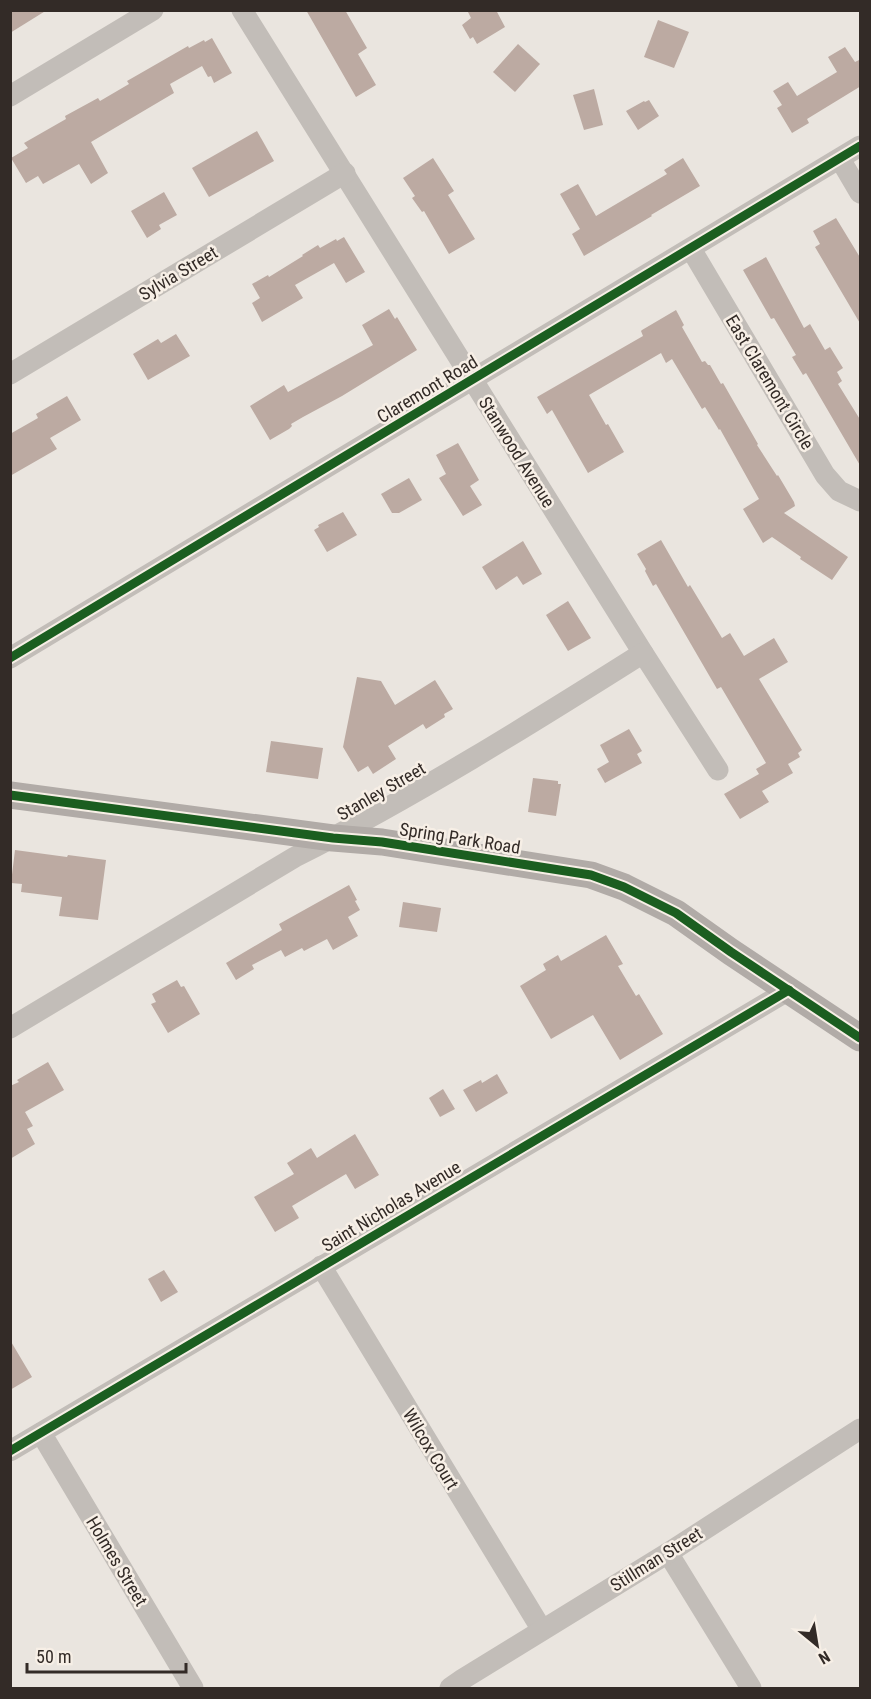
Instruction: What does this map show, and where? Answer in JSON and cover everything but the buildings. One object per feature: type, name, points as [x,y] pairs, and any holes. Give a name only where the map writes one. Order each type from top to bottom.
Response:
[{"type":"main road","name":"Spring Park Road","points":[[10,795],[393,844],[591,875],[624,887],[676,914],[861,1038]]},
{"type":"street","points":[[10,96],[153,10]]},
{"type":"street","name":"Stanwood Avenue","points":[[242,10],[718,770]]},
{"type":"street","name":"Claremont Road","points":[[10,658],[861,146]]},
{"type":"street","points":[[840,159],[861,193]]},
{"type":"street","name":"Sylvia Street","points":[[10,374],[345,173]]},
{"type":"street","name":"East Claremont Circle","points":[[691,249],[825,475],[839,491],[861,501]]},
{"type":"street","name":"Stanley Street","points":[[10,1028],[295,857],[333,838],[525,727],[643,653]]},
{"type":"street","name":"Saint Nicholas Avenue","points":[[10,1451],[789,990]]},
{"type":"street","name":"Wilcox Court","points":[[321,1266],[542,1630]]},
{"type":"street","name":"Stillman Street","points":[[450,1689],[861,1429]]},
{"type":"street","name":"Holmes Street","points":[[41,1433],[193,1689]]},
{"type":"street","points":[[668,1553],[751,1689]]},
{"type":"cycle path","points":[[10,658],[860,146]]},
{"type":"cycle path","points":[[10,795],[333,838],[382,842],[591,875],[624,887],[676,913],[860,1038]]},
{"type":"cycle path","points":[[10,1451],[789,990]]}]
